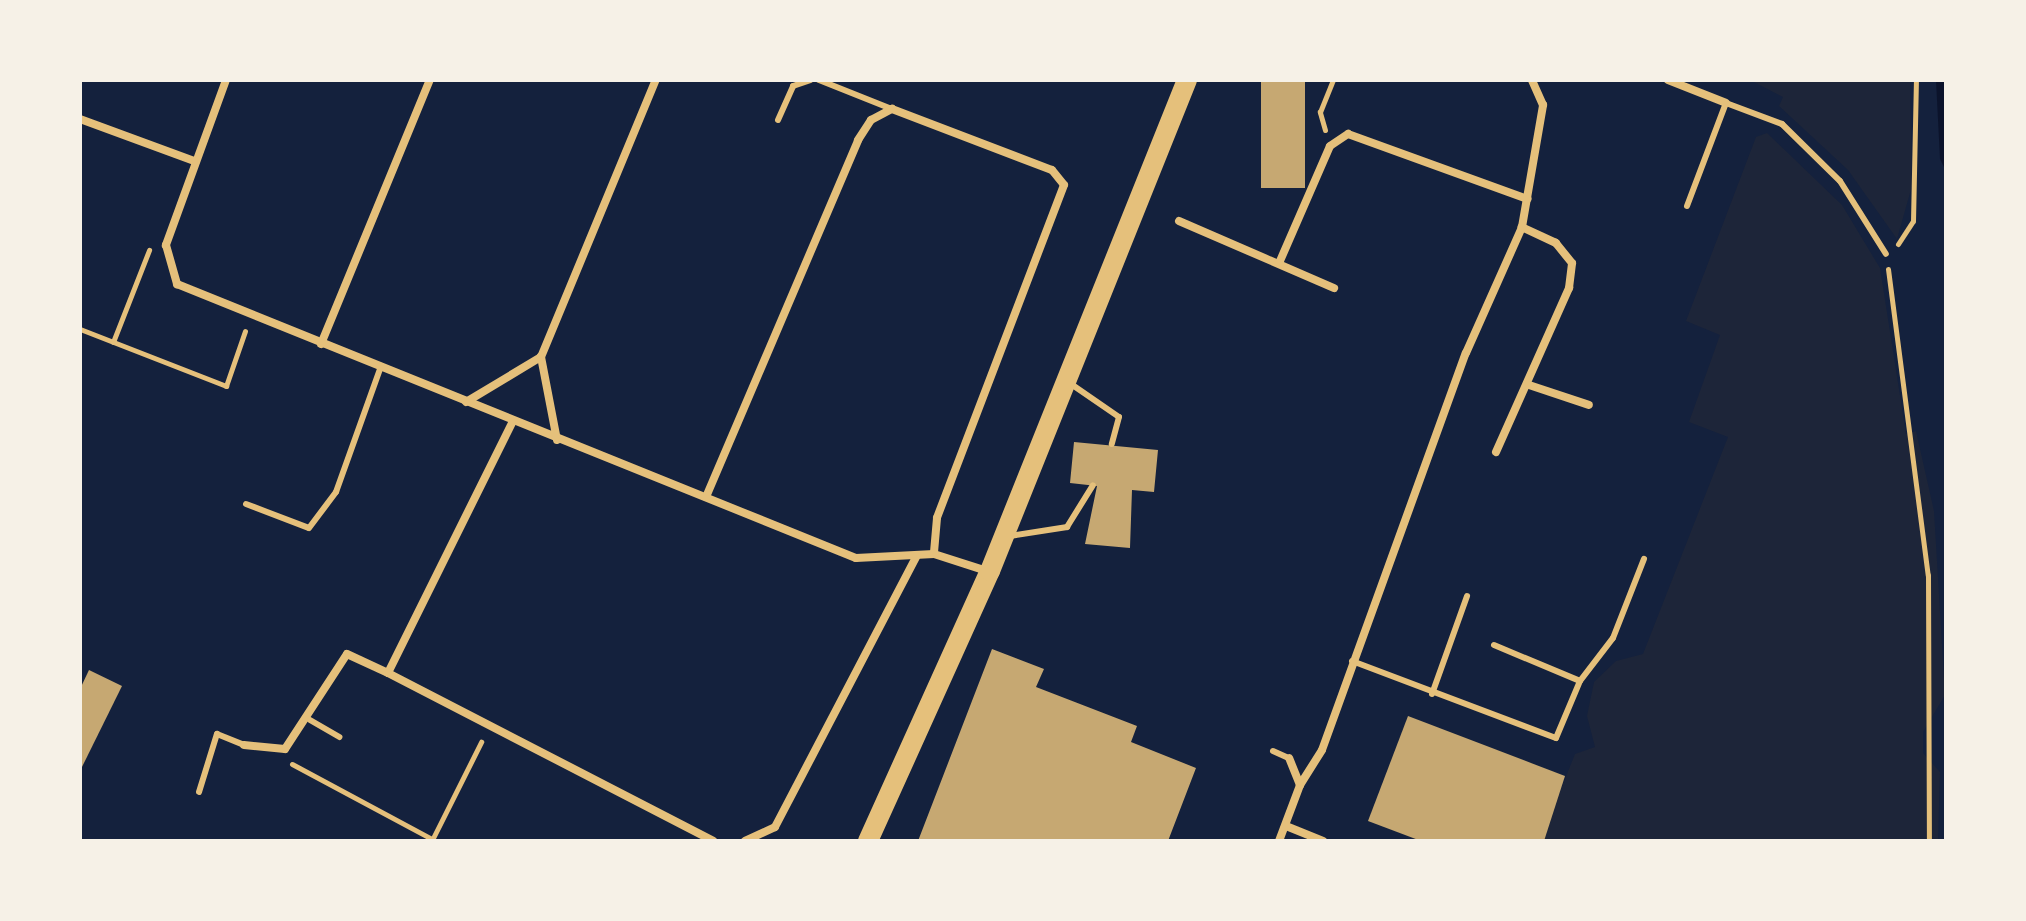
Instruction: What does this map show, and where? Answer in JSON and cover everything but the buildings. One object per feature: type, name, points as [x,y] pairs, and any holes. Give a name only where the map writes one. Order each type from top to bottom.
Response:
[{"type":"main road","points":[[868,841],[990,571],[1187,80]]},
{"type":"street","points":[[226,80],[166,245],[177,284],[250,319],[381,366],[512,423],[856,558],[934,554],[990,571]]},
{"type":"street","points":[[321,344],[430,80]]},
{"type":"street","points":[[557,440],[541,357],[656,80]]},
{"type":"street","points":[[1279,841],[1300,785],[1322,750],[1466,353],[1522,227],[1543,105],[1532,80]]},
{"type":"street","points":[[1668,80],[1726,103]]},
{"type":"street","points":[[706,497],[858,140],[871,120],[892,109],[1052,170],[1064,185],[937,518],[934,554]]},
{"type":"street","points":[[80,119],[194,161]]},
{"type":"street","points":[[1280,261],[1330,146],[1348,134],[1528,199]]},
{"type":"street","points":[[1179,221],[1280,261],[1334,288]]},
{"type":"street","points":[[1496,452],[1529,385],[1569,288],[1572,263],[1556,243],[1522,227]]},
{"type":"street","points":[[466,402],[541,357]]},
{"type":"street","points":[[1529,385],[1589,405]]},
{"type":"street","points":[[388,673],[512,423]]},
{"type":"street","points":[[745,841],[775,827],[916,557]]},
{"type":"street","points":[[244,745],[285,749],[310,720],[347,654],[713,841]]},
{"type":"street","points":[[1289,758],[1300,785]]},
{"type":"street","points":[[1286,826],[1323,841]]},
{"type":"lane","points":[[778,120],[793,86],[810,80]]},
{"type":"lane","points":[[819,80],[892,109]]},
{"type":"lane","points":[[1687,206],[1726,103],[1782,124],[1840,181],[1886,254]]},
{"type":"lane","points":[[246,504],[309,528],[336,492],[381,366]]},
{"type":"lane","points":[[1068,382],[1119,417],[1112,444]]},
{"type":"lane","points":[[1004,537],[1067,527],[1093,485]]},
{"type":"lane","points":[[1352,661],[1432,694],[1556,738],[1580,681],[1613,638],[1644,559]]},
{"type":"lane","points":[[1432,694],[1467,596]]},
{"type":"lane","points":[[1494,645],[1580,681]]},
{"type":"lane","points":[[310,720],[340,737]]},
{"type":"lane","points":[[199,792],[217,734],[244,745]]},
{"type":"lane","points":[[1273,751],[1289,758]]},
{"type":"path","points":[[1330,146],[1320,112],[1333,80]]},
{"type":"path","points":[[1916,80],[1913,221],[1886,254],[1928,575],[1929,841]]},
{"type":"path","points":[[113,342],[151,246],[166,245]]},
{"type":"path","points":[[80,329],[226,386],[250,319]]},
{"type":"path","points":[[285,749],[290,762],[432,840],[489,725]]},
{"type":"shaded area","points":[[1750,80],[1910,80],[1912,186],[1897,239],[1848,170],[1779,106],[1783,97]]},
{"type":"shaded area","points":[[1936,80],[1946,80],[1946,171],[1940,159]]},
{"type":"shaded area","points":[[1767,133],[1842,205],[1880,268],[1906,434],[1916,431],[1934,511],[1945,695],[1923,732],[1923,753],[1940,772],[1938,841],[1540,841],[1575,754],[1595,747],[1587,716],[1594,682],[1616,661],[1643,654],[1728,437],[1689,422],[1720,335],[1686,321],[1756,137]]}]
